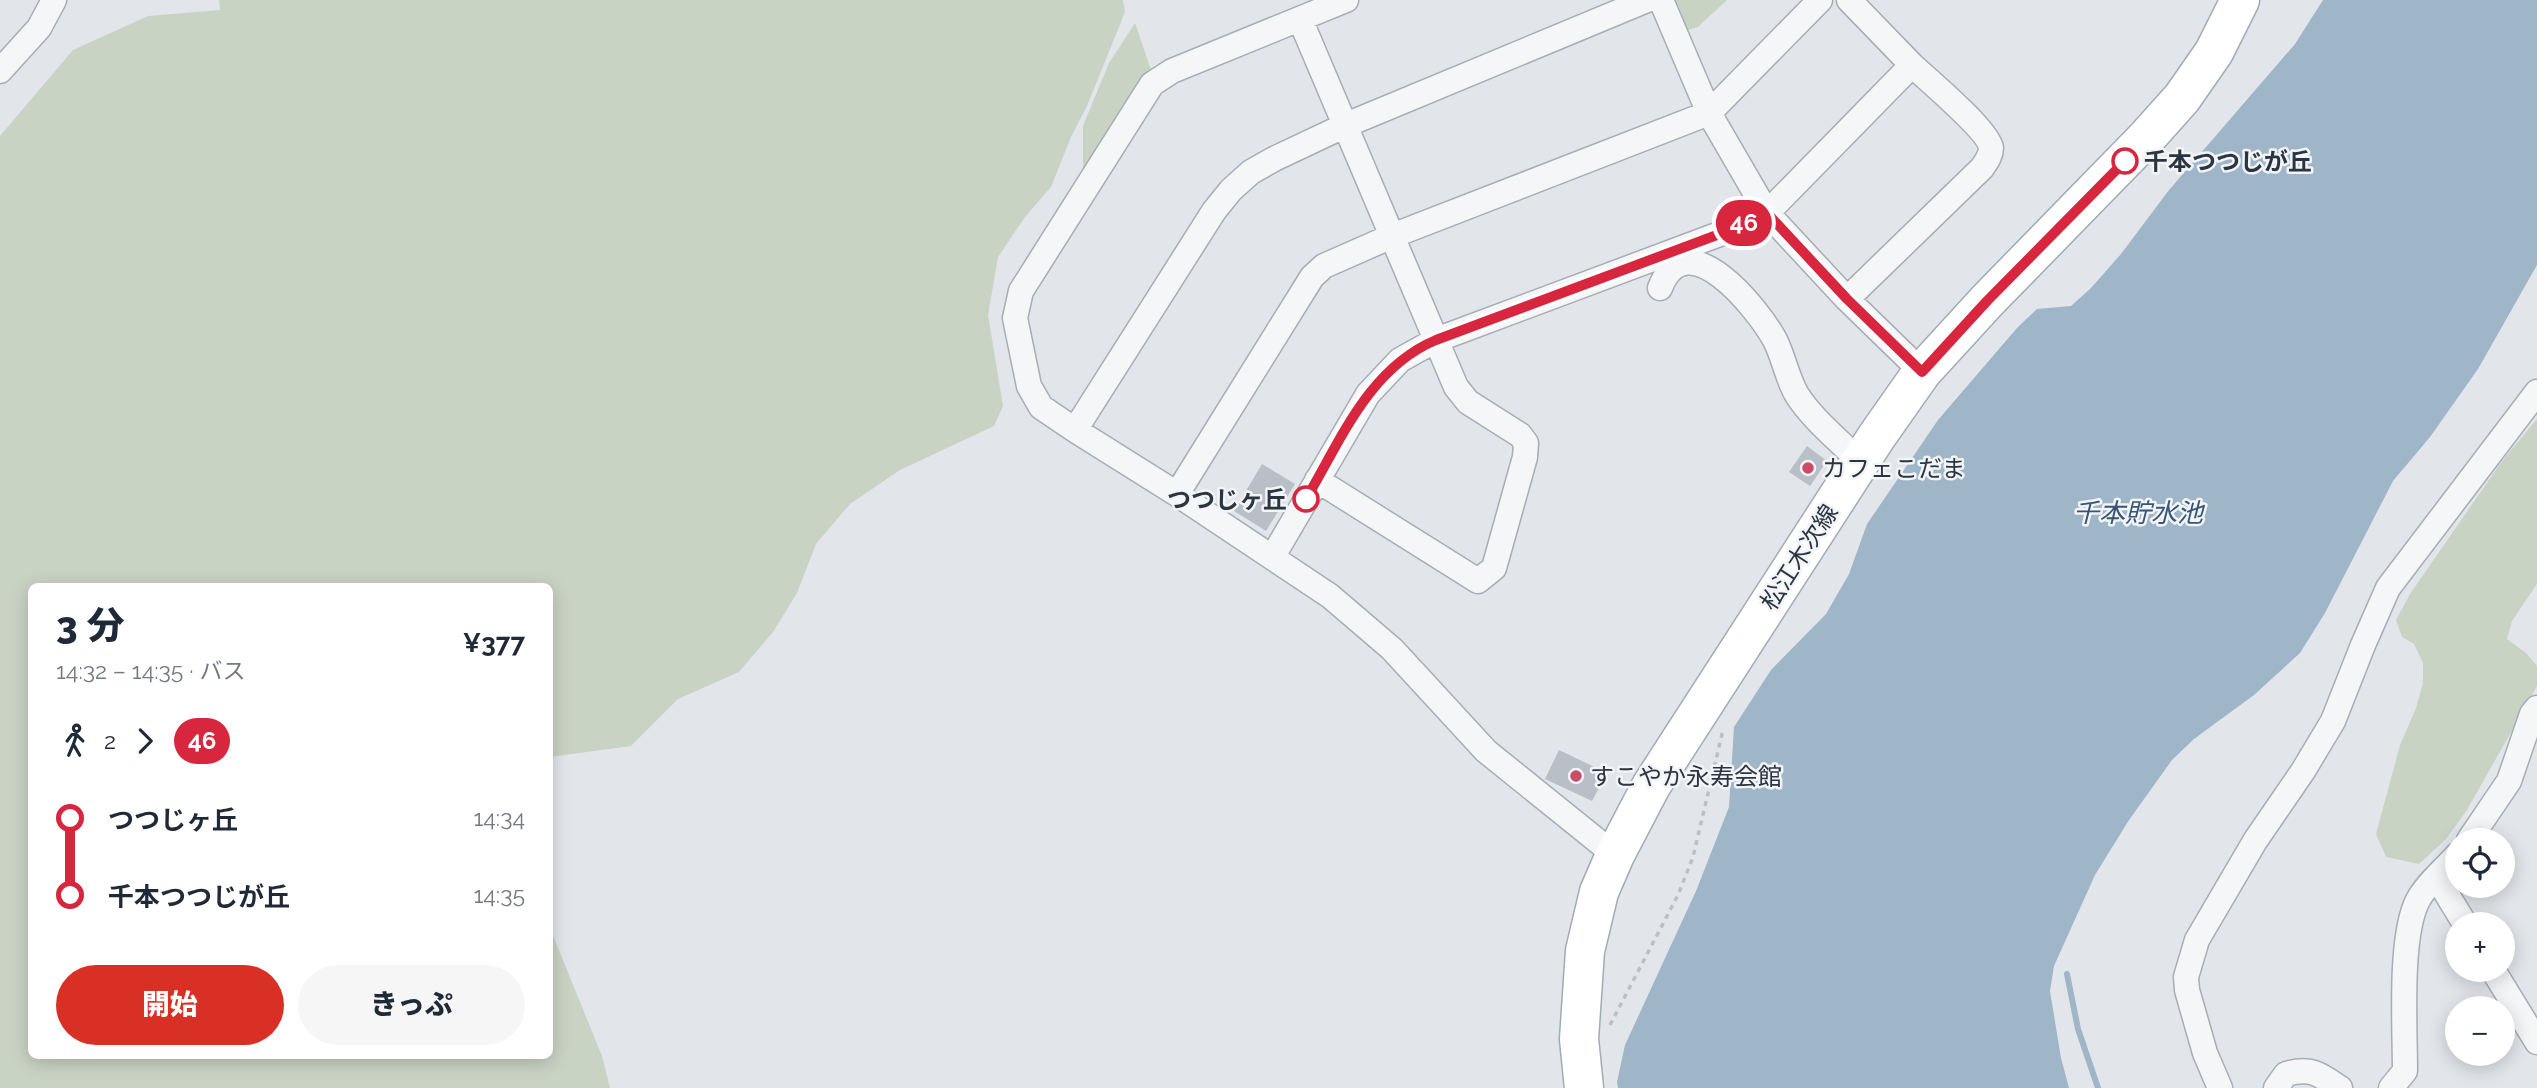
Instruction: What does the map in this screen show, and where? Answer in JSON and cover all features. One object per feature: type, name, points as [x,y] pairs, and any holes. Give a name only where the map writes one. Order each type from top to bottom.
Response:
[{"type":"main road","name":"松江木次線","points":[[1584,1088],[1579,1039],[1585,951],[1600,892],[1615,855],[1651,786],[1860,462],[1922,372],[2182,98],[2214,52],[2240,0]]},
{"type":"street","points":[[0,71],[39,27],[54,0]]},
{"type":"street","points":[[1346,0],[1171,71],[1152,84],[1021,291],[1015,318],[1029,386],[1041,407],[1273,556],[1330,596],[1392,649],[1486,751],[1615,855]]},
{"type":"street","points":[[1075,430],[1213,211],[1251,172],[1346,125],[1647,0]]},
{"type":"street","points":[[1661,0],[1709,113],[1767,213],[1847,299],[1922,372]]},
{"type":"street","points":[[1177,494],[1312,277],[1324,267],[1392,236],[1709,113],[1820,0]]},
{"type":"street","points":[[1847,299],[1982,168],[1989,158],[1991,148],[1981,130],[1912,65],[1849,0]]},
{"type":"street","points":[[1300,19],[1456,387],[1468,402],[1520,435],[1526,443],[1525,457],[1494,568],[1478,581],[1317,480]]},
{"type":"street","points":[[1273,556],[1368,394],[1400,360],[1436,340],[1725,232],[1767,213],[1912,65]]},
{"type":"street","points":[[1660,288],[1664,278],[1673,269],[1688,262],[1698,262],[1735,288],[1750,302],[1773,337],[1798,395],[1860,462]]},
{"type":"street","points":[[2220,1088],[2205,1053],[2187,990],[2186,977],[2197,940],[2255,841],[2304,771],[2333,721],[2388,588],[2537,392]]},
{"type":"street","points":[[2477,828],[2509,781],[2532,714],[2537,708]]},
{"type":"street","points":[[2391,1088],[2405,1071],[2404,1002],[2410,920],[2419,898],[2445,869]]},
{"type":"street","points":[[2437,878],[2458,912]]},
{"type":"street","points":[[2500,982],[2537,1042]]},
{"type":"street","points":[[2276,1088],[2286,1074],[2301,1070],[2314,1072],[2340,1088]]},
{"type":"path","points":[[1609,1027],[1678,895],[1693,857],[1726,724]]},
{"type":"green space","points":[[219,0],[1123,0],[1125,12],[1051,187],[1025,217],[998,257],[988,315],[1003,406],[994,426],[900,470],[850,504],[816,544],[797,593],[773,632],[739,672],[678,699],[631,746],[553,757],[553,583],[28,583],[28,1059],[553,1059],[553,935],[602,1056],[610,1088],[0,1088],[0,136],[73,50],[148,16],[220,10]]},
{"type":"green space","points":[[1676,0],[1727,0],[1698,27],[1688,30]]},
{"type":"green space","points":[[1135,23],[1151,70],[1083,174],[1083,126],[1109,63]]},
{"type":"green space","points":[[2537,419],[2537,584],[2512,621],[2507,639],[2526,653],[2537,666],[2537,686],[2467,810],[2454,828],[2445,828],[2445,840],[2419,864],[2386,857],[2376,834],[2400,745],[2416,708],[2423,683],[2423,663],[2414,644],[2402,637],[2396,620],[2410,594],[2502,461]]},
{"type":"water","name":"千本貯水池","points":[[2323,0],[2537,0],[2537,265],[2478,369],[2430,437],[2393,481],[2325,613],[2300,653],[2254,695],[2194,739],[2172,760],[2129,820],[2095,875],[2054,966],[2050,991],[2069,1088],[1618,1088],[1625,1045],[1696,891],[1729,807],[1734,727],[1771,670],[1826,614],[1849,574],[1867,524],[1938,420],[2017,328],[2037,309],[2071,306],[2091,288],[2121,254],[2169,190],[2295,44]]},
{"type":"building","name":"カフェこだま","points":[[1807,446],[1827,461],[1810,486],[1789,472]]},
{"type":"building","points":[[1262,464],[1295,484],[1266,531],[1234,511]]},
{"type":"building","name":"すこやか永寿会館","points":[[1559,750],[1607,773],[1592,801],[1545,779]]},
{"type":"waterway","points":[[2067,974],[2078,1029],[2098,1088]]},
{"type":"bus line","name":"46","points":[[1306,499],[1368,394],[1400,360],[1436,340],[1725,232],[1767,213],[1847,299],[1922,372],[1987,301],[2125,161]]},
{"type":"place","name":"千本つつじが丘","points":[[2125,161]]},
{"type":"place","name":"カフェこだま","points":[[1808,468]]},
{"type":"place","name":"つつじヶ丘","points":[[1306,499]]},
{"type":"place","name":"すこやか永寿会館","points":[[1576,776]]}]
